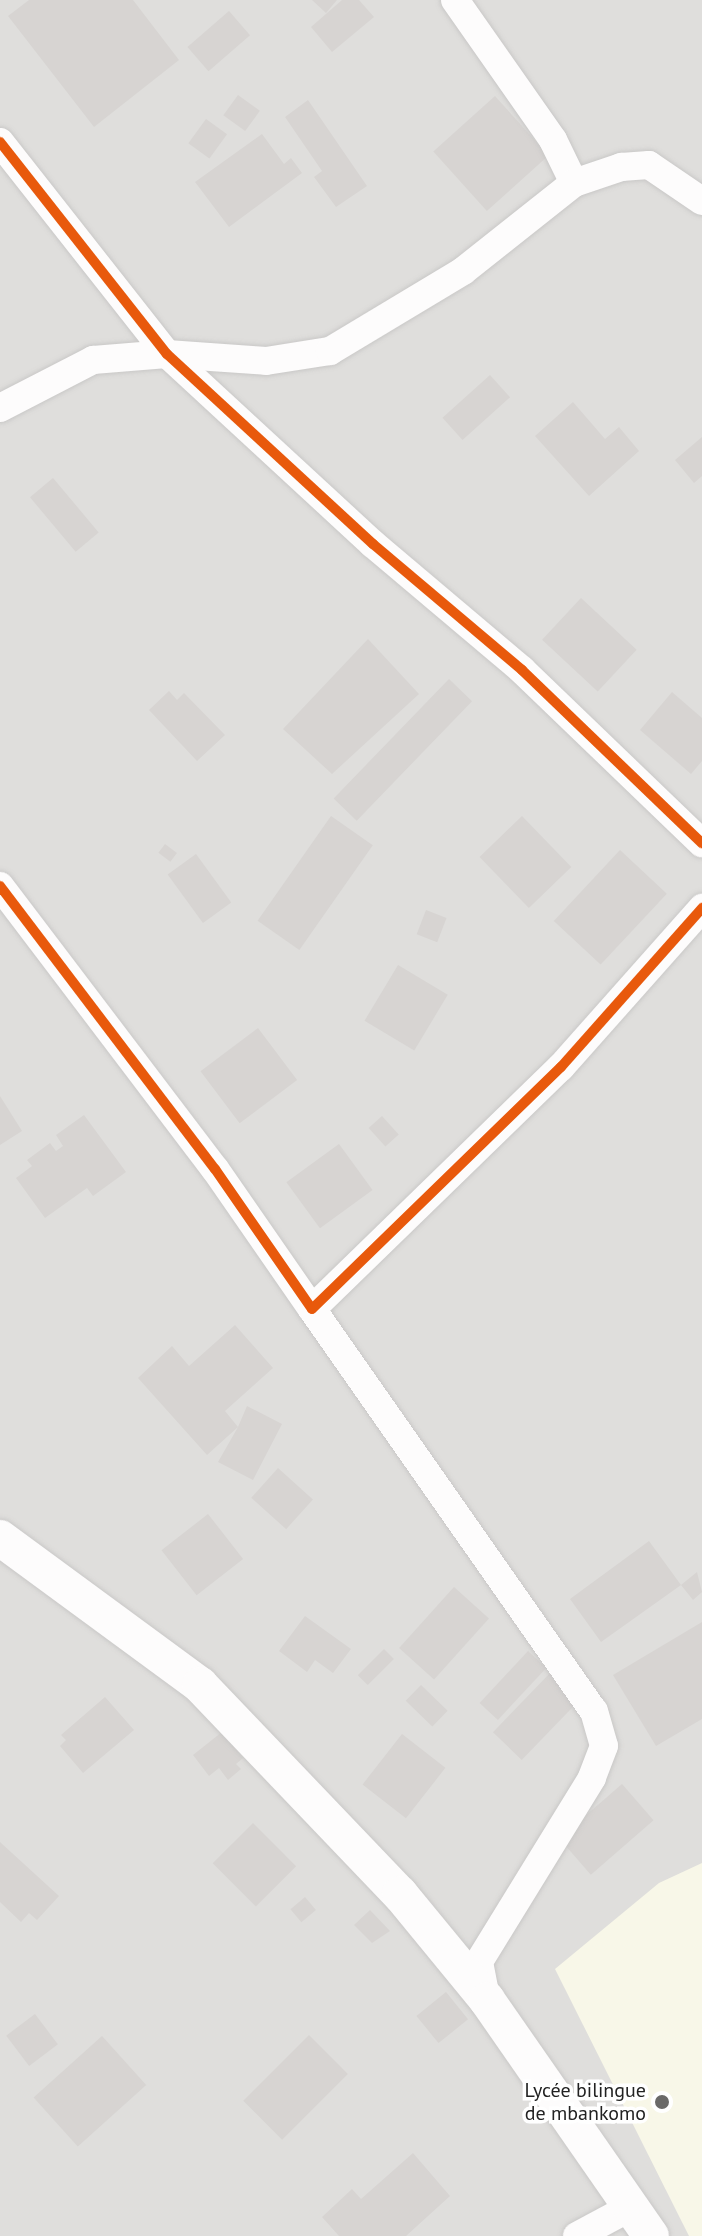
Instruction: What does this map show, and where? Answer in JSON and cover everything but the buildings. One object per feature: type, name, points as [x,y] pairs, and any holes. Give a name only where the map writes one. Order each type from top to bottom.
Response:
[{"type":"street","points":[[455,0],[553,140],[574,183]]},
{"type":"street","points":[[0,142],[167,354],[373,544],[522,670],[702,843]]},
{"type":"street","points":[[0,408],[93,360],[167,354],[266,361],[330,351],[463,271],[574,183],[621,167],[649,165],[702,201]]},
{"type":"street","points":[[0,886],[215,1169],[594,1711],[604,1746],[592,1778],[479,1962],[487,2000]]},
{"type":"street","points":[[312,1309],[561,1067],[702,908]]},
{"type":"street","points":[[0,1538],[200,1685],[400,1894],[487,2000],[651,2236]]},
{"type":"street","points":[[577,2236],[633,2206]]},
{"type":"shaded area","points":[[0,0],[702,0],[702,2236],[0,2236]]},
{"type":"shaded area","name":"Lycée bilingue de mbankomo","points":[[702,1863],[702,2236],[689,2236],[555,1969],[659,1883]]},
{"type":"cycle path","points":[[0,142],[167,354],[373,544],[522,670],[702,843]]},
{"type":"cycle path","points":[[0,886],[215,1169],[312,1309],[561,1067],[702,908]]},
{"type":"place","name":"Lycée bilingue de mbankomo","points":[[662,2102]]}]
